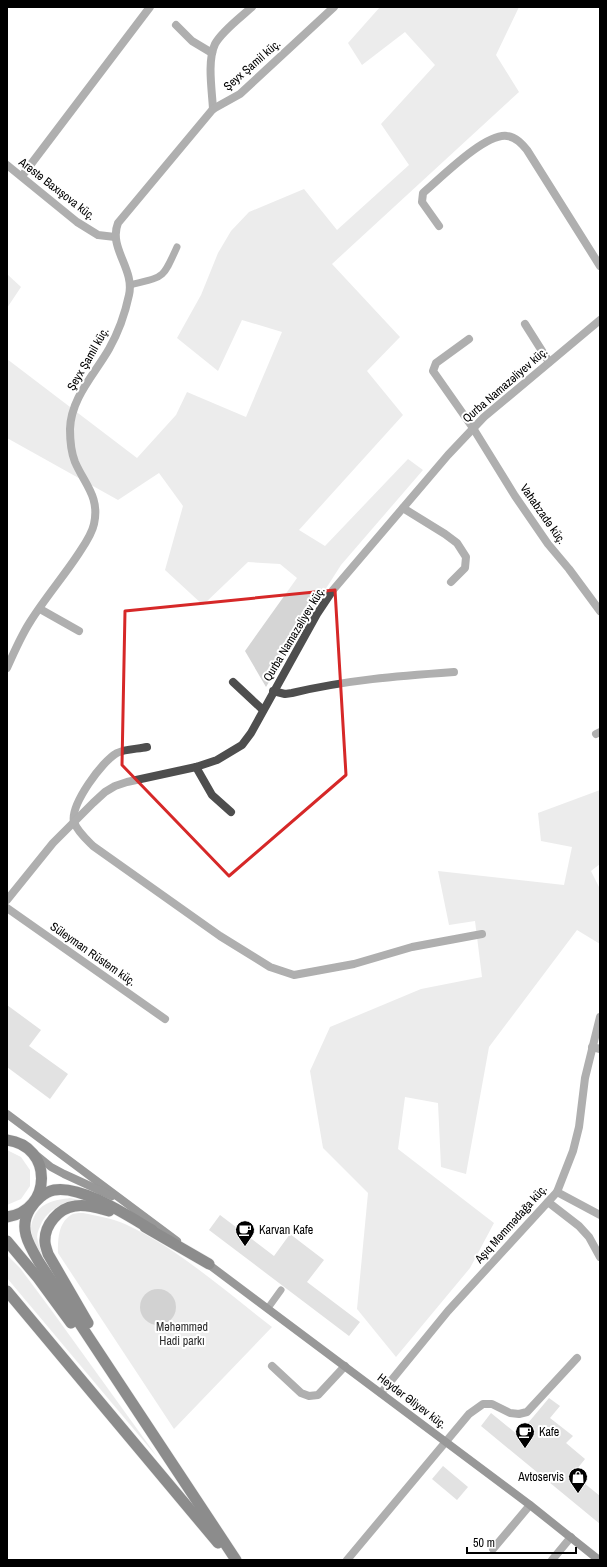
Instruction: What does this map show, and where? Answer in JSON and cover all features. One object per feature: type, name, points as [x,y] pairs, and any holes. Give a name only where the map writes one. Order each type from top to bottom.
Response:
[{"type":"highway","points":[[7,1130],[30,1150],[37,1159],[42,1176],[39,1193],[24,1222],[26,1236],[31,1249],[236,1560]]},
{"type":"highway","points":[[7,1140],[20,1143],[30,1150]]},
{"type":"highway","points":[[7,1217],[14,1216],[25,1211],[45,1193],[54,1190],[68,1190],[98,1200],[209,1264]]},
{"type":"highway","points":[[152,1230],[100,1208],[86,1205],[73,1206],[62,1210],[52,1220],[46,1231],[45,1242],[48,1254],[55,1268],[172,1462]]},
{"type":"highway","points":[[7,1241],[38,1278],[172,1462]]},
{"type":"highway","points":[[7,1291],[232,1560]]},
{"type":"main road","points":[[7,1114],[139,1212]]},
{"type":"main road","points":[[30,1150],[51,1167],[111,1196],[139,1212]]},
{"type":"main road","name":"Heydər Əliyev küç.","points":[[139,1212],[530,1505],[599,1559]]},
{"type":"street","points":[[22,176],[150,7]]},
{"type":"street","points":[[213,109],[212,53],[215,44],[221,36],[252,7]]},
{"type":"street","name":"Şeyx Şamil küç.","points":[[7,668],[30,622],[66,574],[89,537],[94,526],[97,510],[94,500],[75,461],[71,443],[72,415],[90,377],[118,332],[129,296],[130,285],[128,274],[116,244],[115,230],[118,223],[213,109],[240,94],[334,7]]},
{"type":"street","points":[[176,25],[192,40],[212,53]]},
{"type":"street","points":[[439,226],[422,202],[423,193],[477,148],[491,139],[501,136],[509,136],[520,141],[527,150],[600,266]]},
{"type":"street","name":"Arəstə Baxışova küç.","points":[[7,164],[77,222],[98,235],[115,237]]},
{"type":"street","name":"Qurba Namazəliyev küç.","points":[[7,900],[53,843],[93,803],[115,786],[196,767],[216,760],[242,745],[251,733],[317,614],[333,590],[473,428],[494,408],[600,320]]},
{"type":"street","points":[[525,324],[549,362]]},
{"type":"street","name":"Vahabzadə küç.","points":[[469,339],[436,363],[433,371],[473,428],[515,496],[548,544],[599,606]]},
{"type":"street","points":[[403,508],[445,534],[457,543],[463,552],[466,557],[465,568],[451,582]]},
{"type":"street","points":[[40,608],[79,631]]},
{"type":"street","points":[[273,691],[285,694],[363,679],[454,672]]},
{"type":"street","points":[[233,682],[263,710]]},
{"type":"street","points":[[147,747],[118,752],[109,759],[87,787],[79,801],[75,811],[74,822],[81,833],[93,846],[220,936],[270,967],[294,975],[354,964],[412,947],[482,934]]},
{"type":"street","points":[[196,767],[204,784],[212,795],[231,812]]},
{"type":"street","name":"Süleyman Rüstəm küç.","points":[[7,908],[165,1019]]},
{"type":"street","name":"Aşıq Məmmədağa küç.","points":[[381,1393],[448,1311],[557,1192],[573,1151],[579,1127],[585,1078],[596,1048],[600,1017]]},
{"type":"street","points":[[557,1192],[600,1215]]},
{"type":"street","points":[[548,1202],[579,1226],[588,1237],[600,1257]]},
{"type":"street","points":[[347,1560],[469,1414],[483,1404],[492,1404],[510,1413],[519,1414],[527,1412],[577,1358]]},
{"type":"street","points":[[272,1366],[301,1393],[309,1396],[318,1395],[345,1366]]},
{"type":"street","points":[[493,1549],[530,1505]]},
{"type":"street","points":[[552,1560],[570,1537]]},
{"type":"lane","points":[[130,285],[160,278],[166,273],[177,248]]},
{"type":"lane","points":[[268,1308],[281,1290]]},
{"type":"highlighted area","points":[[335,590],[346,775],[229,876],[122,765],[125,611]]},
{"type":"green space","points":[[380,7],[519,7],[496,55],[519,92],[332,264],[400,337],[367,371],[403,415],[299,530],[325,546],[408,459],[423,470],[341,565],[300,629],[266,687],[245,651],[297,578],[280,564],[248,562],[203,605],[165,570],[183,506],[159,473],[118,500],[7,438],[7,359],[137,458],[176,415],[187,392],[246,417],[282,332],[242,320],[218,371],[177,338],[201,295],[218,253],[231,231],[249,212],[304,189],[337,230],[409,165],[381,124],[435,65],[405,32],[362,65],[348,43]]},
{"type":"green space","points":[[7,274],[21,287],[7,308]]},
{"type":"green space","points":[[600,790],[600,864],[591,871],[600,889],[600,944],[577,930],[489,1047],[466,1174],[441,1167],[438,1103],[405,1097],[398,1149],[494,1223],[470,1268],[396,1357],[357,1309],[368,1193],[323,1148],[310,1071],[330,1027],[421,989],[482,977],[475,921],[449,925],[438,871],[564,885],[572,847],[541,841],[538,813]]},
{"type":"green space","points":[[7,1150],[21,1157],[30,1170],[30,1186],[21,1199],[7,1205]]},
{"type":"green space","points":[[70,1198],[80,1200],[58,1206],[49,1213],[42,1222],[37,1237],[44,1261],[33,1238],[31,1226],[33,1218],[40,1208],[45,1205],[54,1201]]},
{"type":"green space","name":"Məhəmməd Hadi parkı","points":[[83,1213],[120,1222],[145,1234],[201,1271],[272,1327],[174,1429],[58,1253],[58,1243],[63,1222],[72,1214]]},
{"type":"green space","points":[[7,1255],[20,1268],[52,1311],[158,1458],[7,1278]]},
{"type":"shaded area","points":[[162,1289],[171,1294],[175,1300],[175,1314],[171,1320],[162,1325],[154,1325],[145,1320],[141,1314],[140,1303],[145,1294],[151,1290]]},
{"type":"building","points":[[7,1005],[41,1030],[29,1046],[68,1074],[50,1099],[7,1067]]},
{"type":"building","points":[[220,1215],[274,1256],[290,1234],[324,1260],[307,1282],[360,1322],[349,1336],[209,1230]]},
{"type":"building","points":[[549,1398],[560,1406],[550,1418],[573,1436],[566,1443],[585,1459],[573,1474],[600,1496],[600,1524],[481,1426],[491,1413],[518,1435]]},
{"type":"building","points":[[443,1466],[468,1487],[457,1500],[432,1479]]},
{"type":"place","name":"Karvan Kafe","points":[[245,1247]]},
{"type":"place","name":"Kafe","points":[[525,1449]]},
{"type":"place","name":"Avtoservis","points":[[578,1494]]}]
